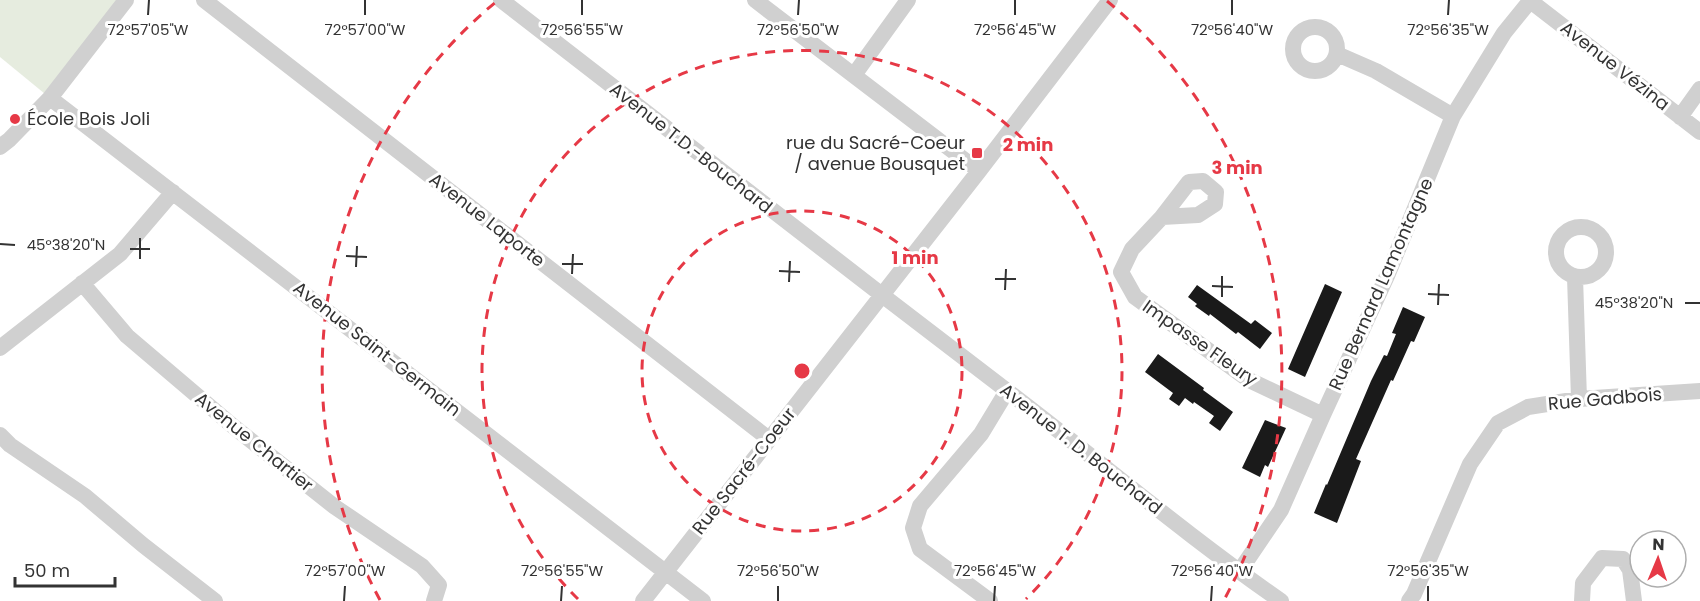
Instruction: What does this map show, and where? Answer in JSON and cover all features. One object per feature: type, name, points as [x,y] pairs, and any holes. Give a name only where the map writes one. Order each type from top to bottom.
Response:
[{"type":"street","points":[[0,147],[50,98],[126,0]]},
{"type":"street","name":"Avenue Laporte","points":[[204,0],[769,439]]},
{"type":"street","points":[[755,0],[979,171]]},
{"type":"street","points":[[854,75],[908,0]]},
{"type":"street","name":"Rue Sacré-Coeur","points":[[643,601],[1110,0]]},
{"type":"street","name":"Rue Bernard Lamontagne","points":[[1239,572],[1281,510],[1387,276],[1453,116],[1504,33],[1530,0]]},
{"type":"street","name":"Avenue Vézina","points":[[1530,0],[1700,132]]},
{"type":"street","name":"Avenue T.D.-Bouchard","points":[[507,2],[881,296]]},
{"type":"street","points":[[1336,54],[1376,71],[1453,116]]},
{"type":"street","points":[[1680,117],[1700,90]]},
{"type":"street","name":"Avenue Saint-Germain","points":[[50,98],[704,601]]},
{"type":"street","points":[[0,348],[120,254],[173,192]]},
{"type":"street","name":"Impasse Fleury","points":[[1162,216],[1132,249],[1121,272],[1135,297],[1249,380],[1323,414]]},
{"type":"street","points":[[1575,277],[1578,399]]},
{"type":"street","name":"Avenue Chartier","points":[[82,283],[127,336],[225,419],[335,507],[422,566],[436,593]]},
{"type":"street","name":"Avenue T. D. Bouchard","points":[[881,296],[1239,572],[1281,601]]},
{"type":"street","name":"Rue Gadbois","points":[[1410,601],[1470,464],[1498,423],[1527,407],[1578,399],[1700,391]]},
{"type":"street","points":[[990,601],[920,549],[913,528],[920,506],[981,434],[1007,392]]},
{"type":"street","points":[[0,435],[10,445],[86,496],[143,545],[215,601]]},
{"type":"street","points":[[1582,601],[1583,583],[1602,558],[1623,559],[1630,570],[1634,601]]},
{"type":"shaded area","points":[[0,0],[123,0],[50,98],[0,57]]},
{"type":"building","points":[[1325,284],[1342,292],[1305,377],[1288,369]]},
{"type":"building","points":[[1197,285],[1251,324],[1255,320],[1272,333],[1260,349],[1238,332],[1236,334],[1210,314],[1209,316],[1195,306],[1197,304],[1188,297]]},
{"type":"building","points":[[1403,307],[1425,317],[1393,381],[1391,380],[1356,459],[1361,461],[1337,523],[1314,513],[1371,381],[1384,355],[1387,356],[1396,334],[1392,333]]},
{"type":"building","points":[[1158,354],[1233,412],[1220,431],[1209,423],[1214,416],[1185,398],[1179,406],[1169,399],[1173,393],[1145,372]]},
{"type":"building","points":[[1265,420],[1286,428],[1268,467],[1265,465],[1260,477],[1242,468]]},
{"type":"place","name":"École Bois Joli","points":[[15,119]]},
{"type":"place","name":"rue du Sacré-Coeur / avenue Bousquet","points":[[977,153]]}]
